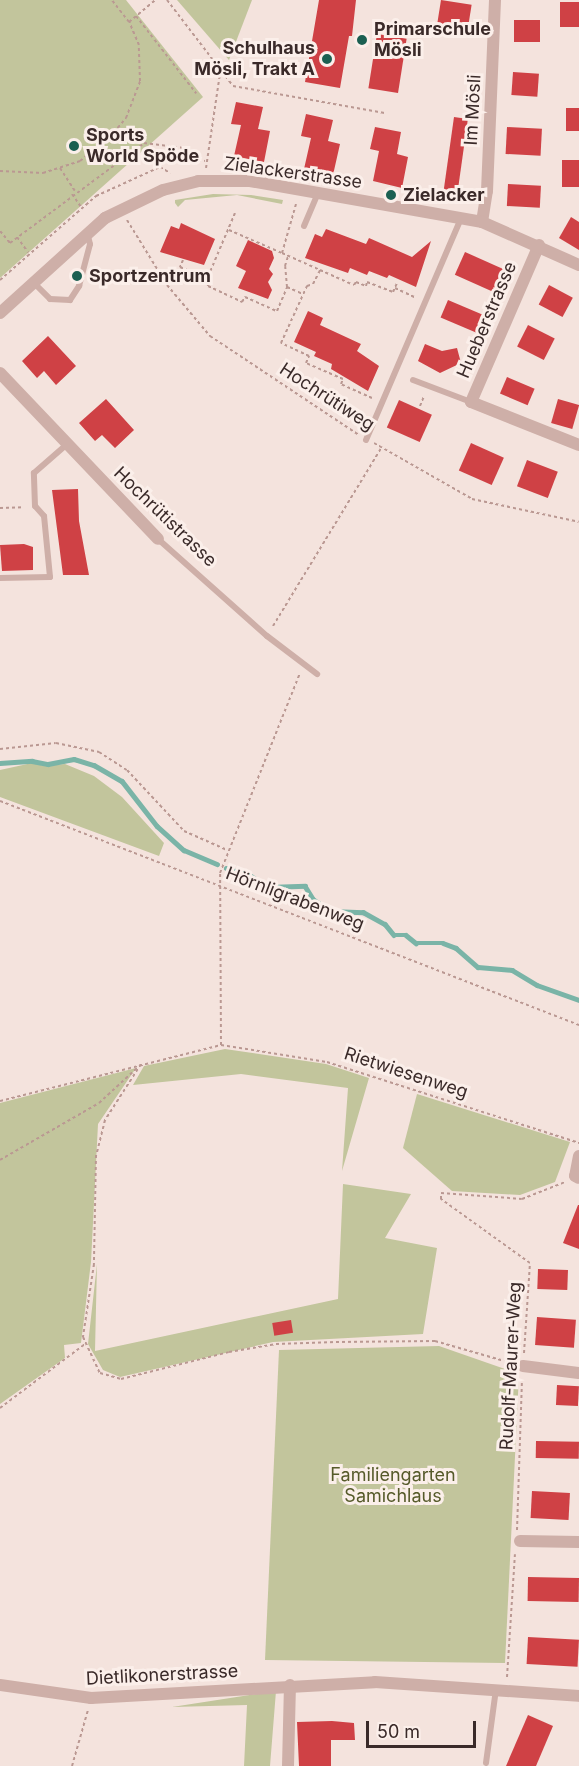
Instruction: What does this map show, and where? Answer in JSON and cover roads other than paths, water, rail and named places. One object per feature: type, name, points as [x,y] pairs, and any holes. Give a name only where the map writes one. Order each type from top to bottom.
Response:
[{"type":"street","name":"Im Mösli","points":[[482,222],[487,191],[495,0]]},
{"type":"street","name":"Zielackerstrasse","points":[[0,313],[87,232],[121,208],[163,190],[198,181],[250,182],[482,222],[539,244],[579,265]]},
{"type":"street","name":"Hueberstrasse","points":[[539,244],[471,402],[579,446]]},
{"type":"street","name":"Hochrütistrasse","points":[[0,373],[66,445],[158,539]]},
{"type":"street","points":[[577,1177],[579,1156]]},
{"type":"street","points":[[523,1366],[579,1372]]},
{"type":"street","points":[[517,1544],[579,1542]]},
{"type":"street","name":"Dietlikonerstrasse","points":[[0,1685],[91,1698],[153,1698],[290,1685],[375,1682],[502,1688],[579,1696]]},
{"type":"street","points":[[288,1766],[290,1685]]},
{"type":"lane","points":[[304,226],[318,193]]},
{"type":"lane","points":[[366,440],[427,303],[461,218]]},
{"type":"lane","points":[[33,281],[50,299],[69,300],[79,286],[90,244],[87,232]]},
{"type":"lane","points":[[413,380],[471,402]]},
{"type":"lane","points":[[0,578],[50,577],[44,516],[35,506],[34,473],[66,445]]},
{"type":"lane","name":"Hochrütistrasse","points":[[158,539],[267,636],[317,674]]},
{"type":"lane","points":[[486,1763],[502,1688]]},
{"type":"waterway","points":[[0,763],[32,761],[48,764],[74,759],[94,765],[122,781],[157,826],[184,850],[217,864]]},
{"type":"waterway","points":[[226,868],[251,876],[268,887],[305,886],[313,899],[330,911],[363,912],[385,924],[394,935],[406,935],[416,943],[443,943],[456,948],[478,967],[512,970],[537,985],[579,1000]]},
{"type":"place","name":"Primarschule Mösli","points":[[362,40]]},
{"type":"place","name":"Schulhaus Mösli, Trakt A","points":[[327,59]]},
{"type":"place","name":"Sports World Spöde","points":[[74,146]]},
{"type":"place","name":"Zielacker","points":[[391,195]]},
{"type":"place","name":"Sportzentrum","points":[[77,276]]},
{"type":"park label","name":"Familiengarten Samichlaus","points":[[393,1486]]}]
